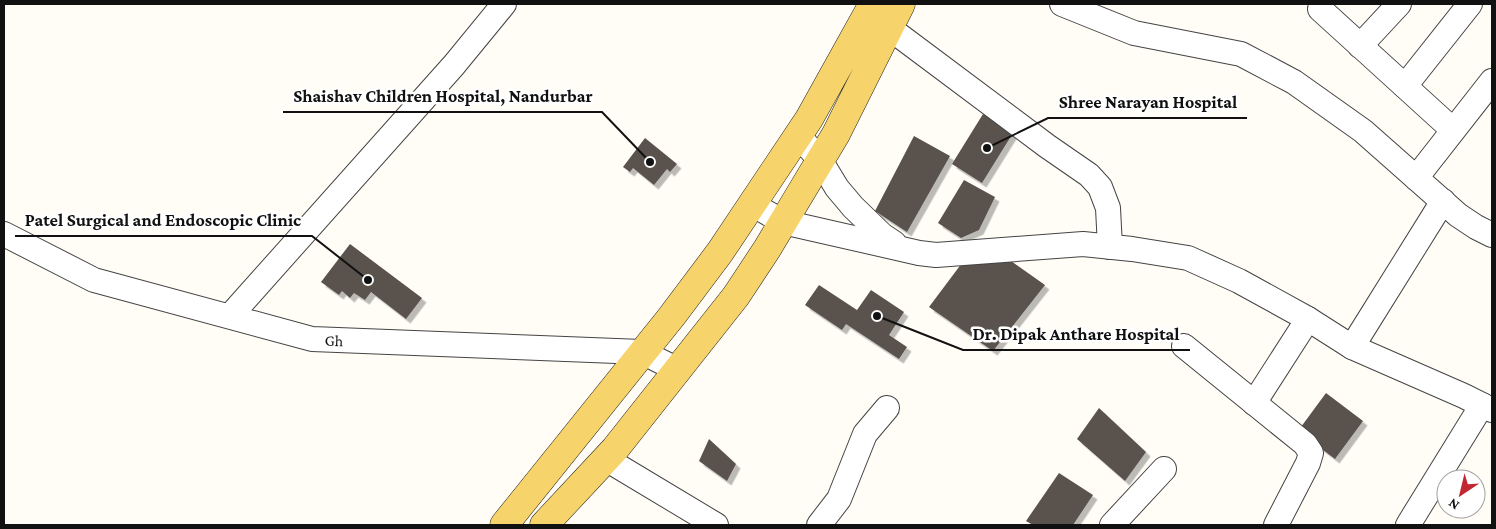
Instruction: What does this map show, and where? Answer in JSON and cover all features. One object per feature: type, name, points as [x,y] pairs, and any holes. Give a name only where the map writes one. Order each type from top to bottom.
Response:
[{"type":"main road","points":[[504,525],[698,282],[809,119],[872,4]]},
{"type":"main road","points":[[544,525],[606,459],[736,296],[767,249],[836,134],[895,15]]},
{"type":"street","points":[[230,316],[454,65],[504,4]]},
{"type":"street","points":[[1062,4],[1134,33],[1241,54],[1294,82],[1362,131],[1458,215],[1492,235]]},
{"type":"street","points":[[1360,46],[1399,4]]},
{"type":"street","points":[[1405,86],[1470,4]]},
{"type":"street","points":[[1320,9],[1453,130]]},
{"type":"street","points":[[895,15],[1047,146],[1089,175],[1100,187],[1108,208],[1110,247]]},
{"type":"street","points":[[1416,178],[1492,81]]},
{"type":"street","points":[[798,135],[820,160],[852,207],[882,235],[904,248]]},
{"type":"street","points":[[1352,347],[1443,201]]},
{"type":"street","points":[[752,204],[783,222],[904,248],[919,253],[936,255],[1084,244],[1188,258],[1239,281],[1308,319],[1352,347],[1487,407],[1408,525]]},
{"type":"street","name":"Gh","points":[[4,234],[94,280],[312,339],[642,352],[678,370]]},
{"type":"street","points":[[1254,403],[1308,319]]},
{"type":"street","points":[[1184,346],[1305,444],[1311,453],[1308,463],[1276,525]]},
{"type":"street","points":[[820,525],[839,499],[865,434],[887,408]]},
{"type":"street","points":[[606,459],[716,525]]},
{"type":"street","points":[[1112,525],[1164,469]]},
{"type":"building","points":[[983,114],[1013,133],[982,183],[952,164]]},
{"type":"building","points":[[914,136],[950,156],[907,232],[875,211]]},
{"type":"building","points":[[645,138],[677,164],[670,172],[667,169],[654,185],[633,168],[630,172],[623,167]]},
{"type":"building","points":[[964,180],[995,197],[979,230],[961,238],[938,223]]},
{"type":"building","points":[[350,244],[422,298],[406,319],[371,292],[365,300],[354,293],[350,298],[342,291],[339,295],[321,282]]},
{"type":"building","points":[[1011,261],[1045,285],[993,351],[929,307],[962,263]]},
{"type":"building","points":[[819,285],[857,310],[871,290],[904,312],[889,335],[907,347],[899,359],[846,324],[842,330],[805,305]]},
{"type":"building","points":[[1326,393],[1363,421],[1335,459],[1298,431]]},
{"type":"building","points":[[1099,408],[1146,452],[1125,481],[1077,439]]},
{"type":"building","points":[[709,439],[736,464],[727,481],[699,461]]},
{"type":"building","points":[[1059,473],[1093,495],[1073,525],[1033,525],[1026,521]]},
{"type":"place","name":"Shree Narayan Hospital","points":[[987,148]]},
{"type":"place","name":"Shaishav Children Hospital, Nandurbar","points":[[650,162]]},
{"type":"place","name":"Patel Surgical and Endoscopic Clinic","points":[[368,280]]},
{"type":"place","name":"Dr. Dipak Anthare Hospital","points":[[877,316]]}]
